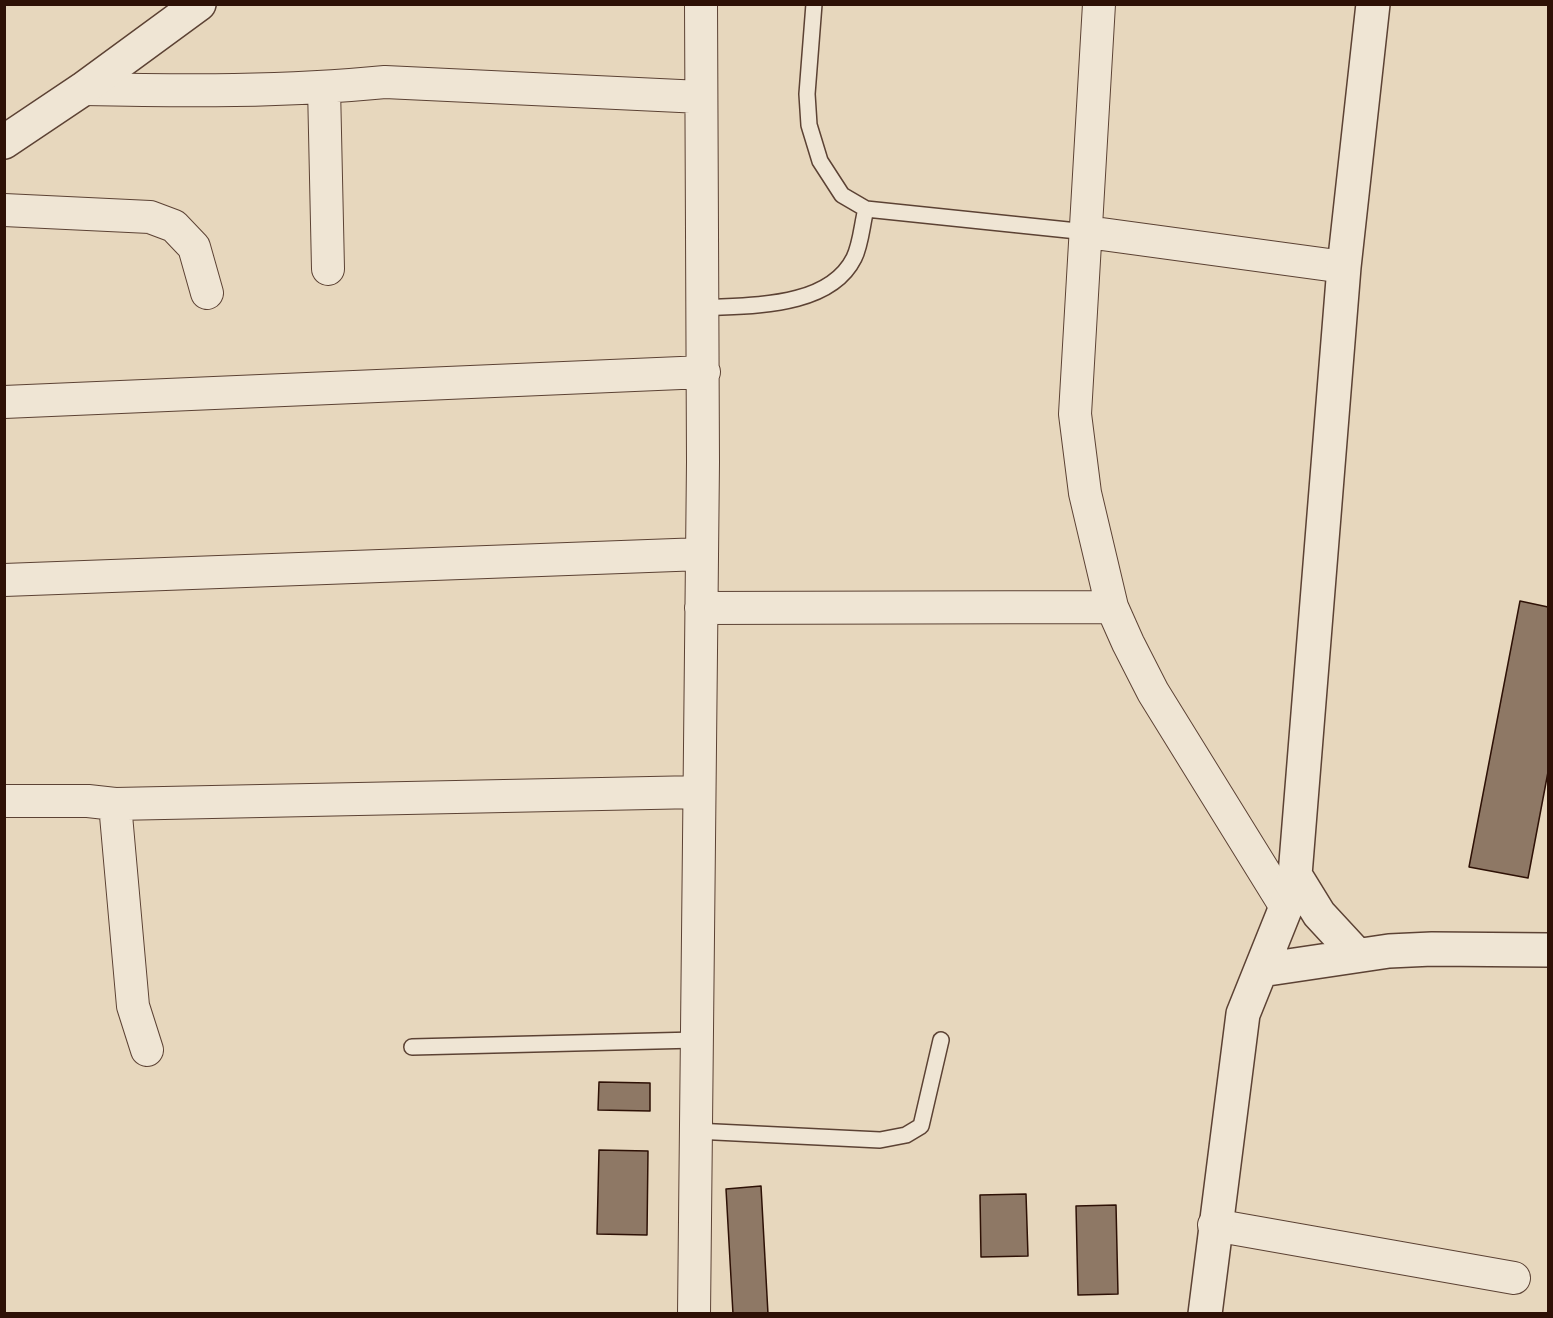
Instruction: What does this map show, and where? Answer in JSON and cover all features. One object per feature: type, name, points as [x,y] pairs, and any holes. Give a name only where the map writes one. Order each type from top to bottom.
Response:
[{"type":"street","points":[[4,142],[83,89],[199,4]]},
{"type":"street","points":[[694,1314],[704,372],[701,4]]},
{"type":"street","points":[[1099,4],[1076,414],[1085,493],[1112,607],[1153,692],[1286,907]]},
{"type":"street","points":[[1205,1314],[1214,1225],[1243,1014],[1286,907],[1295,874],[1344,267],[1372,4]]},
{"type":"street","points":[[83,89],[193,91],[324,87],[385,82],[701,97]]},
{"type":"street","points":[[324,87],[327,269]]},
{"type":"street","points":[[4,210],[150,217],[174,226],[194,247],[207,293]]},
{"type":"street","points":[[1087,232],[1344,267]]},
{"type":"street","points":[[4,402],[704,372]]},
{"type":"street","points":[[4,580],[702,554]]},
{"type":"street","points":[[702,608],[1112,607]]},
{"type":"street","points":[[4,801],[88,801],[115,804],[699,792]]},
{"type":"street","points":[[115,804],[133,1006],[147,1050]]},
{"type":"street","points":[[1295,874],[1319,914],[1356,954]]},
{"type":"street","points":[[1261,970],[1356,954],[1432,949],[1548,950]]},
{"type":"street","points":[[1214,1225],[1514,1278]]},
{"type":"lane","points":[[814,4],[807,93],[810,125],[820,161],[842,195],[866,209],[1087,232]]},
{"type":"lane","points":[[704,308],[777,303],[809,295],[836,280],[854,258],[866,209]]},
{"type":"lane","points":[[412,1047],[696,1040]]},
{"type":"lane","points":[[695,1131],[880,1140],[906,1135],[921,1126],[941,1040]]},
{"type":"building","points":[[1520,601],[1548,607],[1548,772],[1528,878],[1469,867]]},
{"type":"building","points":[[599,1082],[650,1083],[650,1111],[598,1110]]},
{"type":"building","points":[[599,1150],[648,1151],[647,1235],[597,1234]]},
{"type":"building","points":[[761,1186],[768,1314],[733,1314],[726,1189]]},
{"type":"building","points":[[1026,1194],[1028,1256],[981,1257],[980,1195]]},
{"type":"building","points":[[1116,1205],[1118,1294],[1078,1295],[1076,1206]]}]
